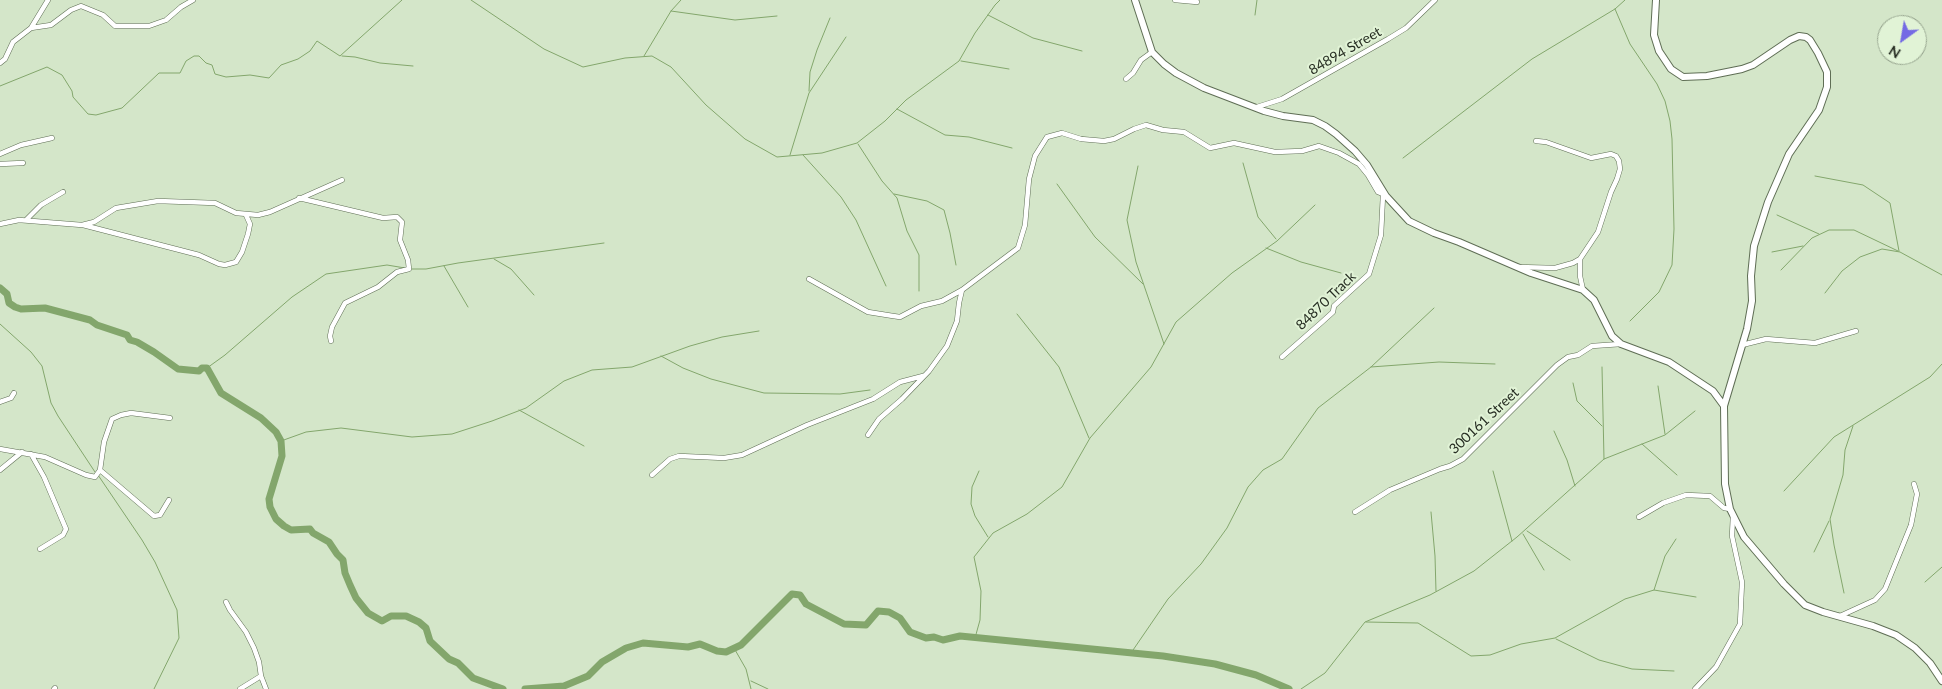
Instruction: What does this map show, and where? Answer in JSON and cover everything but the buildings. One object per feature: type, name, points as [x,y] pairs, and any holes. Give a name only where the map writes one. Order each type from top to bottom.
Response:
[{"type":"street","points":[[0,64],[13,42],[31,28],[48,0]]},
{"type":"street","points":[[31,28],[51,25],[70,10],[81,6],[103,15],[115,26],[149,26],[166,20],[181,7],[193,0]]},
{"type":"street","points":[[1136,0],[1152,52],[1164,64],[1190,81],[1257,108],[1283,116],[1313,120],[1336,134],[1367,165],[1385,195],[1409,221],[1517,267],[1583,290],[1594,300],[1609,330],[1621,344],[1669,362],[1713,391],[1724,406]]},
{"type":"street","points":[[1175,0],[1197,2]]},
{"type":"street","name":"84894 Street","points":[[1257,108],[1282,99],[1388,39],[1411,23],[1436,0]]},
{"type":"street","points":[[1656,0],[1654,35],[1659,51],[1671,68],[1683,77],[1706,76],[1742,69],[1799,36],[1810,40],[1827,72],[1827,87],[1819,110],[1789,154],[1758,231],[1752,254],[1752,301],[1748,329],[1724,406],[1725,484],[1730,509],[1744,537],[1793,594],[1805,605],[1896,635],[1915,648],[1930,663],[1942,681]]},
{"type":"street","points":[[1126,79],[1133,73],[1141,60],[1152,52]]},
{"type":"street","points":[[809,279],[868,312],[900,317],[921,306],[942,301],[962,290],[1018,248],[1025,225],[1032,164],[1044,141],[1047,137],[1054,134],[1062,133],[1104,141],[1114,139],[1146,125],[1163,130],[1184,132],[1210,148],[1234,143],[1276,152],[1302,151],[1319,146],[1339,153],[1359,164],[1378,192],[1385,195]]},
{"type":"street","points":[[0,154],[21,145],[52,138]]},
{"type":"street","points":[[1517,267],[1554,268],[1580,259],[1598,232],[1620,169],[1619,161],[1616,156],[1611,154],[1591,158],[1546,142],[1536,141]]},
{"type":"street","points":[[0,164],[22,163]]},
{"type":"street","points":[[82,225],[94,222],[116,208],[158,201],[215,203],[246,215],[258,215],[270,212],[342,180]]},
{"type":"street","points":[[26,220],[41,205],[63,192]]},
{"type":"street","name":"84870 Track","points":[[1282,357],[1333,312],[1334,306],[1369,274],[1381,235],[1382,202],[1385,195]]},
{"type":"street","points":[[299,198],[383,218],[397,217],[402,222],[400,240],[408,260],[409,269],[397,272],[378,287],[345,303],[332,327],[331,340]]},
{"type":"street","points":[[0,224],[14,220],[26,220],[82,225],[198,255],[225,265],[236,262],[242,252],[250,224],[246,215]]},
{"type":"street","points":[[1580,259],[1580,276],[1583,290]]},
{"type":"street","points":[[868,435],[874,425],[935,364],[951,338],[957,321],[962,290]]},
{"type":"street","points":[[1742,345],[1766,339],[1815,343],[1856,331]]},
{"type":"street","name":"300161 Street","points":[[1355,512],[1390,490],[1463,459],[1557,365],[1568,357],[1578,355],[1592,346],[1621,344]]},
{"type":"street","points":[[652,476],[670,459],[679,456],[724,458],[742,455],[807,425],[873,399],[900,382],[923,376]]},
{"type":"street","points":[[0,402],[11,398],[14,392]]},
{"type":"street","points":[[0,449],[45,457],[92,477],[98,475],[100,470],[104,442],[110,422],[115,418],[131,414],[170,418]]},
{"type":"street","points":[[0,470],[22,452]]},
{"type":"street","points":[[31,453],[44,477],[66,529],[63,535],[40,549]]},
{"type":"street","points":[[100,470],[154,516],[159,516],[162,513],[169,500]]},
{"type":"street","points":[[1839,617],[1875,600],[1885,588],[1911,524],[1917,494],[1914,484]]},
{"type":"street","points":[[1639,517],[1663,503],[1686,495],[1710,496],[1724,508],[1730,509]]},
{"type":"street","points":[[1695,689],[1710,676],[1719,663],[1740,624],[1742,582],[1732,536],[1733,516]]},
{"type":"street","points":[[226,602],[254,648],[266,689]]},
{"type":"street","points":[[240,689],[261,676]]},
{"type":"waterway","points":[[0,86],[47,67],[62,75],[72,91],[73,97],[88,114],[96,115],[122,108],[159,73],[180,73],[186,61],[194,56],[199,56],[206,63],[212,65],[215,74],[226,77],[250,75],[269,78],[281,65],[298,59],[310,51],[317,41],[340,56],[402,0]]},
{"type":"waterway","points":[[471,0],[544,49],[583,67],[625,58],[652,56],[671,67],[706,105],[745,139],[777,157],[822,153],[857,143],[885,121],[906,100],[959,61],[975,33],[1000,0]]},
{"type":"waterway","points":[[644,56],[671,11],[681,0]]},
{"type":"waterway","points":[[1255,15],[1257,0]]},
{"type":"waterway","points":[[1403,158],[1532,59],[1615,9],[1625,0]]},
{"type":"waterway","points":[[1615,9],[1630,44],[1657,84],[1665,101],[1672,139],[1674,229],[1672,265],[1659,292],[1630,321]]},
{"type":"waterway","points":[[671,11],[735,20],[777,16]]},
{"type":"waterway","points":[[988,15],[1033,38],[1082,51]]},
{"type":"waterway","points":[[809,91],[810,72],[830,18]]},
{"type":"waterway","points":[[790,155],[809,93],[846,37]]},
{"type":"waterway","points":[[342,56],[380,63],[413,66]]},
{"type":"waterway","points":[[961,61],[1009,69]]},
{"type":"waterway","points":[[897,109],[945,135],[969,137],[1012,148]]},
{"type":"waterway","points":[[858,144],[882,181],[897,198],[907,231],[919,255],[919,291]]},
{"type":"waterway","points":[[803,155],[841,197],[856,220],[886,286]]},
{"type":"waterway","points":[[1243,163],[1258,217],[1276,239]]},
{"type":"waterway","points":[[1138,166],[1127,220],[1136,262],[1164,344]]},
{"type":"waterway","points":[[1815,176],[1863,185],[1890,203],[1899,251]]},
{"type":"waterway","points":[[1057,184],[1095,237],[1143,284]]},
{"type":"waterway","points":[[894,194],[927,201],[944,210],[956,265]]},
{"type":"waterway","points":[[975,638],[980,620],[981,591],[974,557],[993,533],[1027,514],[1062,487],[1090,438],[1151,367],[1176,322],[1232,273],[1277,241],[1315,205]]},
{"type":"waterway","points":[[1777,215],[1819,234]]},
{"type":"waterway","points":[[1781,270],[1812,238],[1829,230],[1854,230],[1898,251]]},
{"type":"waterway","points":[[412,269],[426,269],[604,243]]},
{"type":"waterway","points":[[1772,252],[1803,246]]},
{"type":"waterway","points":[[1266,248],[1301,262],[1341,273]]},
{"type":"waterway","points":[[1825,293],[1842,271],[1860,257],[1882,249],[1900,252],[1942,275]]},
{"type":"waterway","points":[[494,259],[511,269],[534,295]]},
{"type":"waterway","points":[[207,368],[225,355],[292,297],[326,274],[387,265],[405,268]]},
{"type":"waterway","points":[[444,266],[468,307]]},
{"type":"waterway","points":[[0,288],[7,294],[9,303],[15,307],[21,309],[45,308],[90,320],[97,325],[127,335],[130,340],[154,352],[178,369],[199,371],[202,368],[207,368],[221,393],[261,418],[276,432],[281,441],[282,456],[269,499],[270,507],[276,519],[291,530],[310,529],[313,533],[329,542],[343,560],[345,573],[356,598],[368,613],[382,621],[391,616],[406,616],[419,622],[426,628],[430,641],[449,659],[458,663],[473,678],[503,689]]},
{"type":"waterway","points":[[1131,653],[1168,599],[1201,564],[1227,528],[1248,487],[1263,470],[1282,459],[1318,408],[1371,367],[1434,308]]},
{"type":"waterway","points":[[1017,314],[1059,367],[1089,438]]},
{"type":"waterway","points":[[0,324],[31,352],[42,366],[51,403],[95,472]]},
{"type":"waterway","points":[[281,441],[306,432],[341,428],[412,437],[452,434],[526,408],[564,381],[592,370],[632,367],[690,346],[722,337],[759,331]]},
{"type":"waterway","points":[[661,356],[683,368],[711,379],[764,393],[840,394],[870,390]]},
{"type":"waterway","points":[[1371,367],[1439,362],[1495,364]]},
{"type":"waterway","points":[[1784,491],[1834,437],[1930,377],[1942,364]]},
{"type":"waterway","points":[[1602,367],[1604,459]]},
{"type":"waterway","points":[[1573,383],[1577,401],[1602,426]]},
{"type":"waterway","points":[[1658,386],[1665,434]]},
{"type":"waterway","points":[[519,410],[584,446]]},
{"type":"waterway","points":[[1301,689],[1325,673],[1365,622],[1430,595],[1474,571],[1517,537],[1604,459],[1665,435],[1695,411]]},
{"type":"waterway","points":[[1844,593],[1830,519],[1843,475],[1845,450],[1853,426]]},
{"type":"waterway","points":[[1554,431],[1567,460],[1575,486]]},
{"type":"waterway","points":[[1642,444],[1677,475]]},
{"type":"waterway","points":[[979,471],[972,487],[971,504],[975,516],[988,537]]},
{"type":"waterway","points":[[1493,471],[1512,541]]},
{"type":"waterway","points":[[98,475],[155,562],[177,610],[179,638],[154,689]]},
{"type":"waterway","points":[[1431,512],[1436,591]]},
{"type":"waterway","points":[[1814,552],[1829,521]]},
{"type":"waterway","points":[[1527,531],[1570,560]]},
{"type":"waterway","points":[[1523,534],[1544,570]]},
{"type":"waterway","points":[[1654,590],[1665,556],[1676,539]]},
{"type":"waterway","points":[[1925,582],[1942,567]]},
{"type":"waterway","points":[[1366,622],[1418,623],[1471,656],[1490,655],[1521,644],[1555,638],[1625,599],[1654,590],[1696,597]]},
{"type":"waterway","points":[[525,689],[564,686],[588,676],[602,662],[626,648],[643,643],[688,647],[700,644],[717,651],[726,652],[741,645],[792,594],[800,595],[806,604],[844,624],[866,625],[878,611],[889,612],[900,618],[910,632],[926,638],[934,637],[943,640],[960,636],[1163,656],[1215,664],[1256,675],[1289,689]]},
{"type":"waterway","points":[[1556,639],[1599,660],[1632,669],[1674,671]]},
{"type":"waterway","points":[[734,648],[746,669],[751,689]]},
{"type":"waterway","points":[[751,681],[768,689]]}]
